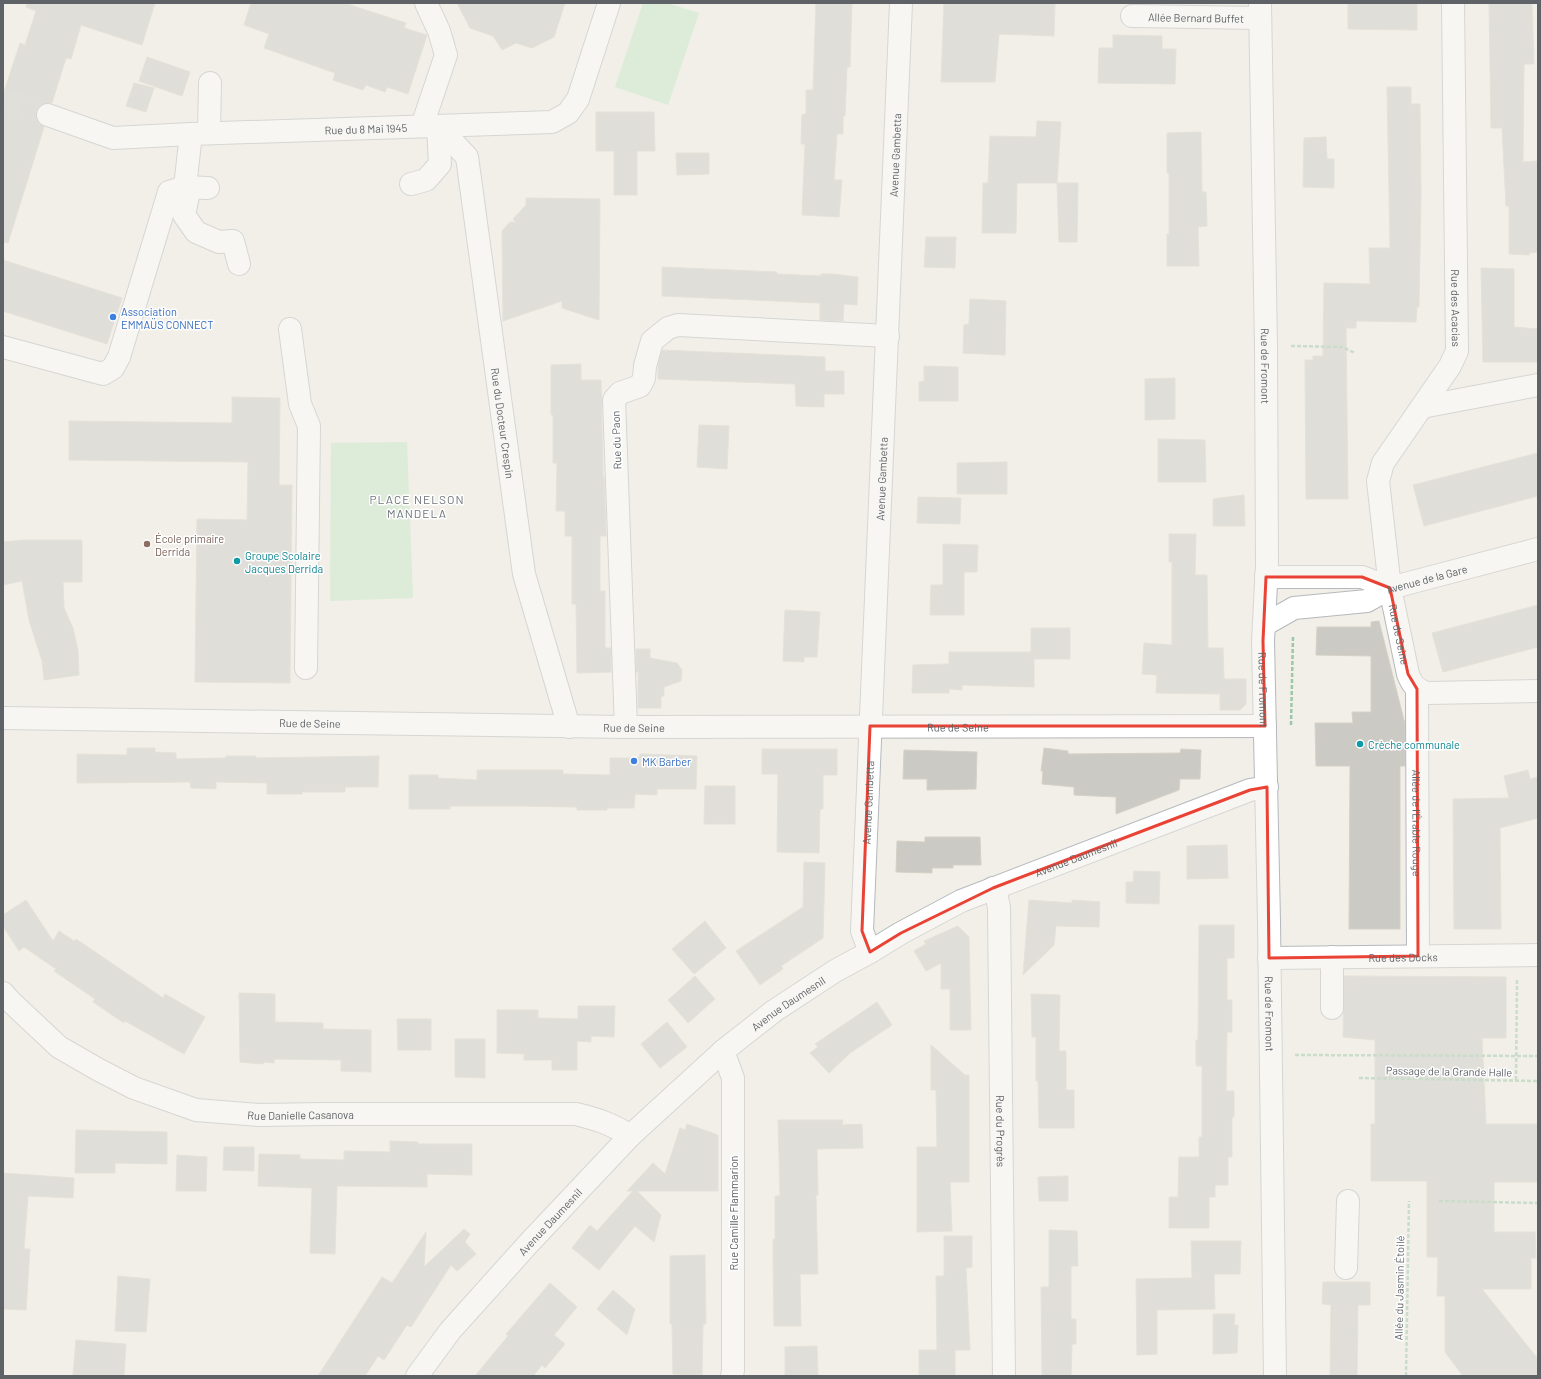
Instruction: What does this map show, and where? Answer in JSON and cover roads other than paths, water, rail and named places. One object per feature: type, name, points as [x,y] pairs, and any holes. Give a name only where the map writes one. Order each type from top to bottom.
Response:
[{"type":"street","points":[[411,184],[426,180],[440,164],[430,126],[446,55],[439,31],[426,3]]},
{"type":"street","name":"Rue du 8 Mai 1945","points":[[48,115],[110,147],[200,134],[552,122],[568,113],[578,99],[609,3]]},
{"type":"street","name":"Avenue Gambetta","points":[[870,952],[862,931],[901,3]]},
{"type":"street","name":"Rue des Acacias","points":[[1390,588],[1378,481],[1383,463],[1450,366],[1457,351],[1453,3]]},
{"type":"street","name":"Allée Bernard Buffet","points":[[1132,16],[1260,10]]},
{"type":"street","name":"Rue de Fromont","points":[[1260,10],[1266,345],[1266,576],[1263,641],[1274,1203],[1275,1376]]},
{"type":"street","points":[[210,83],[200,134],[194,188],[184,215],[196,232],[219,242],[234,241],[239,264]]},
{"type":"street","name":"Rue du Docteur Crespin","points":[[430,126],[467,157],[524,574],[569,727]]},
{"type":"street","points":[[3,347],[103,374],[113,368],[119,357],[169,192],[194,188]]},
{"type":"street","name":"Rue du Paon","points":[[626,727],[614,400],[620,393],[640,386],[644,378],[645,366],[652,341],[668,328],[678,325],[888,336]]},
{"type":"street","points":[[290,329],[300,404],[308,426],[306,668]]},
{"type":"street","points":[[1422,407],[1538,385]]},
{"type":"street","name":"Avenue de la Gare","points":[[1266,576],[1362,577],[1390,588],[1538,549]]},
{"type":"street","name":"Rue de Seine","points":[[1264,625],[1294,608],[1366,601],[1390,588],[1408,674],[1411,683],[1417,689]]},
{"type":"street","points":[[1417,689],[1427,693],[1538,691]]},
{"type":"street","name":"Allée de l'Érable Rouge","points":[[1417,689],[1418,956]]},
{"type":"street","name":"Rue de Seine","points":[[3,718],[569,727],[1265,726]]},
{"type":"street","name":"Avenue Daumesnil","points":[[417,1376],[450,1331],[529,1243],[630,1136],[723,1051],[774,1011],[835,971],[870,952],[901,932],[961,901],[1250,790],[1267,787]]},
{"type":"street","name":"Rue du Progrès","points":[[993,888],[997,897],[999,908],[1004,1376]]},
{"type":"street","name":"Rue des Docks","points":[[1269,958],[1332,956],[1527,955]]},
{"type":"street","points":[[1332,956],[1332,1008]]},
{"type":"street","name":"Rue Danielle Casanova","points":[[3,993],[59,1047],[134,1088],[196,1110],[259,1115],[576,1114],[601,1120],[618,1128],[630,1136]]},
{"type":"street","name":"Rue Camille Flammarion","points":[[723,1051],[733,1078],[732,1376]]},
{"type":"street","points":[[1346,1268],[1348,1201]]},
{"type":"tunnel","points":[[3,98],[48,115]]},
{"type":"place","name":"Association EMMAÜS CONNECT","points":[[113,317]]},
{"type":"place","name":"École primaire Derrida","points":[[147,544]]},
{"type":"place","name":"Groupe Scolaire Jacques Derrida","points":[[237,561]]},
{"type":"place","name":"Crèche communale","points":[[1360,744]]},
{"type":"place","name":"MK Barber","points":[[634,761]]},
{"type":"district","name":"PLACE NELSON MANDELA","points":[[417,506]]}]
